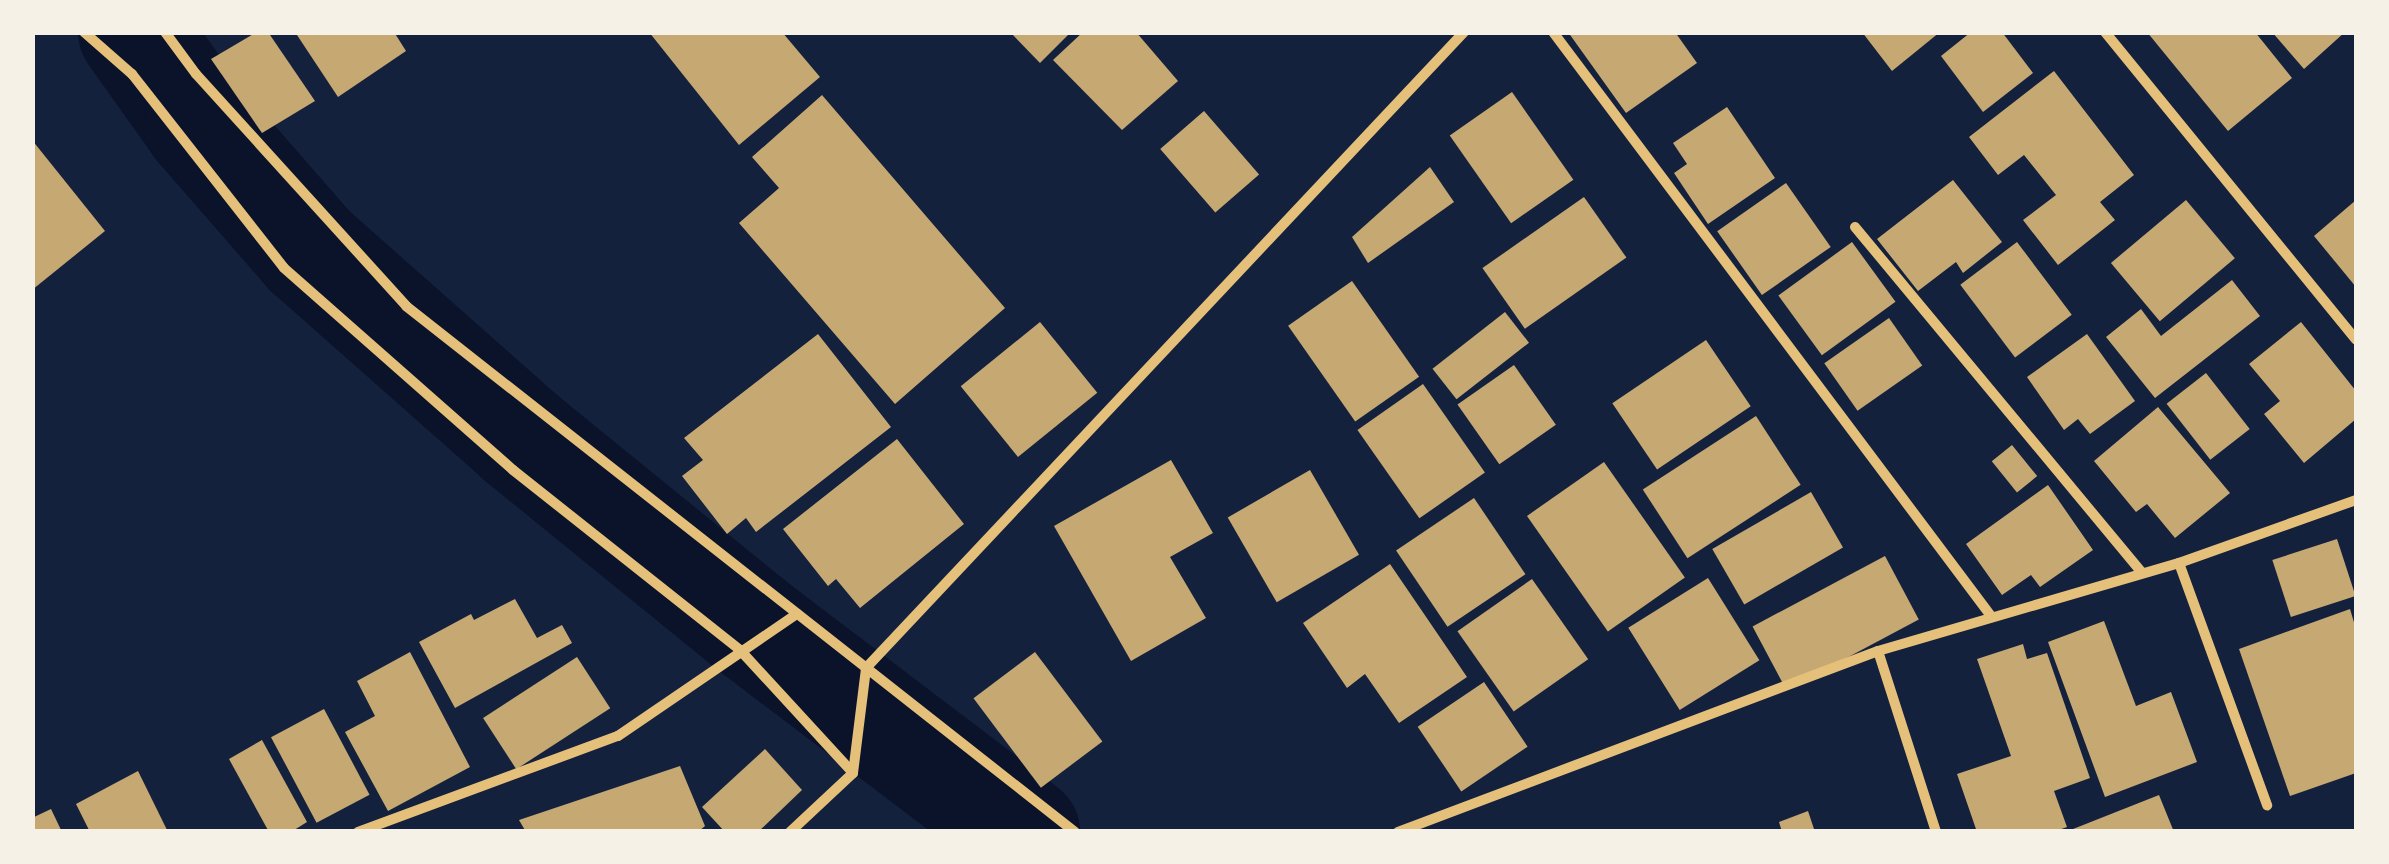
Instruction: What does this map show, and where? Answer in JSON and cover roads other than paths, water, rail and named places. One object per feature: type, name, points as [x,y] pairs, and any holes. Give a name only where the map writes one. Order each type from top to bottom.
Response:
[{"type":"street","points":[[84,32],[132,74],[284,268],[513,470],[740,650],[853,774]]},
{"type":"street","points":[[165,32],[196,74],[406,306],[1075,832]]},
{"type":"street","points":[[790,832],[853,774],[866,668],[1464,32]]},
{"type":"street","points":[[1553,32],[1991,616]]},
{"type":"street","points":[[2105,32],[2356,340]]},
{"type":"street","points":[[1855,227],[2142,573]]},
{"type":"street","points":[[1398,832],[1878,650],[2179,563],[2356,500]]},
{"type":"street","points":[[2179,563],[2266,805]]},
{"type":"street","points":[[358,832],[618,736],[797,614]]},
{"type":"street","points":[[1878,650],[1936,832]]},
{"type":"waterway","points":[[134,32],[200,125],[310,251],[521,438],[755,628],[1024,832]]}]
